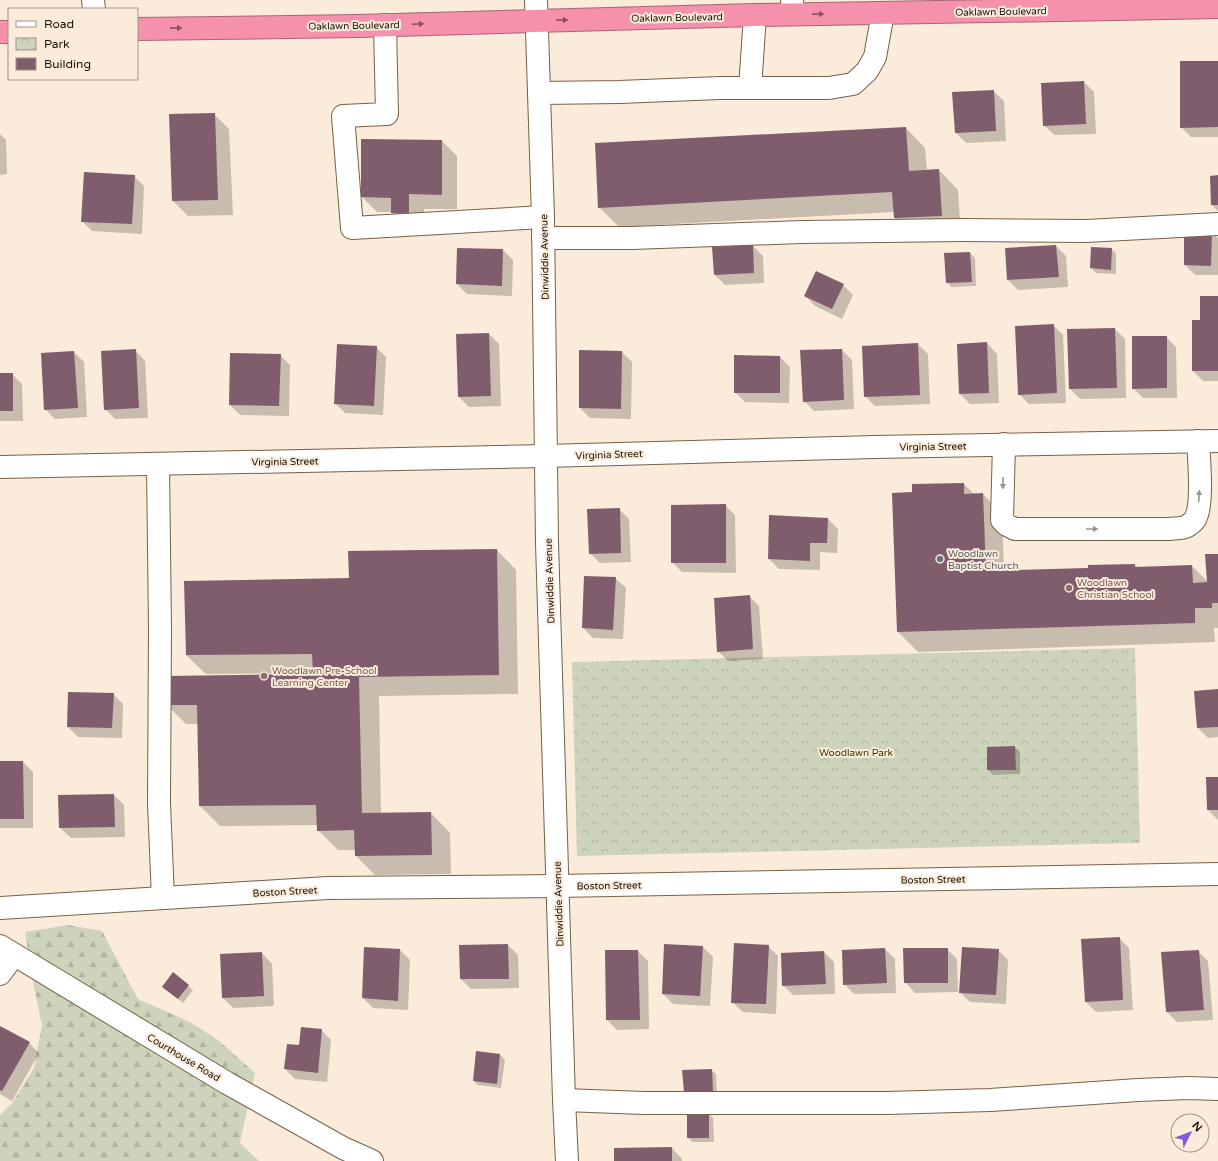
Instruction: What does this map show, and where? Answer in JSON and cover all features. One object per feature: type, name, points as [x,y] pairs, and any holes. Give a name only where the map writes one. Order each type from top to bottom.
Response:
[{"type":"highway","name":"Oaklawn Boulevard","points":[[138,29],[385,25],[536,10],[756,15],[793,7],[893,9],[1060,5],[1218,6]]},
{"type":"street","points":[[539,93],[619,92],[720,88],[829,88],[853,84],[867,71],[875,57],[893,9]]},
{"type":"street","name":"Dinwiddie Avenue","points":[[536,10],[543,227],[547,543],[567,1161]]},
{"type":"street","points":[[750,88],[756,15]]},
{"type":"street","points":[[385,25],[387,114],[343,116],[352,228],[543,227],[632,238],[802,232],[1086,230],[1218,224]]},
{"type":"street","points":[[1004,444],[1002,520],[1007,525],[1015,529],[1169,529],[1184,528],[1196,517],[1208,441]]},
{"type":"street","name":"Virginia Street","points":[[0,467],[546,456],[1004,444],[1208,441]]},
{"type":"street","points":[[158,464],[160,629],[159,803],[163,898]]},
{"type":"street","name":"Boston Street","points":[[0,908],[328,888],[557,886],[1218,874]]},
{"type":"street","points":[[0,974],[7,950]]},
{"type":"street","name":"Courthouse Road","points":[[7,950],[227,1084],[343,1148],[372,1161]]},
{"type":"street","points":[[564,1100],[644,1103],[887,1103],[990,1100],[1138,1090],[1188,1088],[1218,1089]]},
{"type":"green space","name":"Woodlawn Park","points":[[1135,648],[1140,843],[577,856],[572,662]]},
{"type":"green space","points":[[68,925],[102,931],[138,999],[190,1022],[218,1040],[255,1073],[240,1143],[259,1161],[0,1161],[0,1115],[12,1103],[34,1068],[42,1025],[25,932]]},
{"type":"building","points":[[1180,61],[1218,61],[1218,127],[1180,128]]},
{"type":"building","points":[[1084,81],[1086,124],[1043,126],[1041,83]]},
{"type":"building","points":[[994,90],[996,131],[955,133],[952,92]]},
{"type":"building","points":[[215,113],[218,200],[172,201],[169,114]]},
{"type":"building","points":[[906,127],[909,171],[939,169],[942,216],[894,218],[892,192],[598,208],[595,143]]},
{"type":"building","points":[[361,139],[442,140],[442,195],[409,194],[409,213],[391,213],[391,198],[361,197]]},
{"type":"building","points":[[84,172],[135,175],[132,224],[81,222]]},
{"type":"building","points":[[1218,175],[1218,205],[1211,205],[1210,176]]},
{"type":"building","points":[[1184,230],[1212,231],[1211,266],[1184,265]]},
{"type":"building","points":[[753,245],[754,273],[714,275],[712,247]]},
{"type":"building","points":[[1056,245],[1059,277],[1007,280],[1005,248]]},
{"type":"building","points":[[1091,247],[1112,248],[1111,270],[1090,268]]},
{"type":"building","points":[[457,248],[503,249],[502,286],[456,284]]},
{"type":"building","points":[[970,252],[972,282],[946,283],[944,253]]},
{"type":"building","points":[[816,271],[844,284],[832,309],[804,296]]},
{"type":"building","points":[[1200,296],[1218,296],[1218,371],[1192,371],[1192,320],[1200,320]]},
{"type":"building","points":[[1054,324],[1057,393],[1018,395],[1015,326]]},
{"type":"building","points":[[1115,328],[1117,388],[1069,389],[1067,329]]},
{"type":"building","points":[[489,333],[491,396],[458,397],[456,334]]},
{"type":"building","points":[[1132,336],[1167,336],[1167,388],[1132,389]]},
{"type":"building","points":[[987,342],[989,393],[959,394],[957,344]]},
{"type":"building","points":[[918,343],[920,395],[864,397],[862,346]]},
{"type":"building","points":[[337,344],[377,346],[374,406],[334,404]]},
{"type":"building","points":[[136,349],[139,408],[104,410],[101,351]]},
{"type":"building","points":[[842,349],[844,400],[803,402],[800,350]]},
{"type":"building","points":[[579,350],[622,351],[621,409],[579,408]]},
{"type":"building","points":[[74,351],[78,408],[44,410],[41,353]]},
{"type":"building","points":[[230,353],[281,354],[279,406],[229,405]]},
{"type":"building","points":[[734,355],[780,356],[780,393],[734,393]]},
{"type":"building","points":[[0,373],[13,373],[13,411],[0,411]]},
{"type":"building","name":"Woodlawn Baptist Church","points":[[964,483],[964,494],[983,493],[986,571],[1088,568],[1088,565],[1135,564],[1135,567],[1192,565],[1193,583],[1207,582],[1205,554],[1218,554],[1218,603],[1212,603],[1212,608],[1195,608],[1195,623],[897,632],[892,493],[912,492],[912,484]]},
{"type":"building","points":[[726,504],[726,563],[671,563],[671,505]]},
{"type":"building","points":[[620,508],[621,553],[589,554],[587,509]]},
{"type":"building","points":[[769,515],[828,518],[827,543],[810,543],[810,561],[768,559]]},
{"type":"building","points":[[497,549],[499,675],[359,677],[362,813],[431,812],[432,855],[355,856],[354,830],[317,831],[316,805],[199,806],[197,705],[165,705],[164,676],[313,674],[312,654],[186,655],[184,581],[349,578],[348,551]]},
{"type":"building","points":[[584,576],[616,577],[613,630],[582,628]]},
{"type":"building","points":[[750,595],[753,649],[717,652],[714,598]]},
{"type":"building","points":[[1218,689],[1218,727],[1197,728],[1194,691]]},
{"type":"building","points":[[68,692],[114,693],[112,728],[67,727]]},
{"type":"building","points":[[1015,746],[1016,770],[987,770],[987,747]]},
{"type":"building","points":[[0,761],[23,761],[24,819],[0,819]]},
{"type":"building","points":[[1206,777],[1218,777],[1218,810],[1207,810]]},
{"type":"building","points":[[114,794],[115,827],[59,828],[58,795]]},
{"type":"building","points":[[1120,937],[1123,1000],[1085,1002],[1081,939]]},
{"type":"building","points":[[734,943],[769,945],[766,1004],[731,1003]]},
{"type":"building","points":[[508,944],[509,979],[460,979],[459,945]]},
{"type":"building","points":[[664,944],[703,946],[700,996],[662,994]]},
{"type":"building","points":[[364,947],[400,949],[398,1001],[362,998]]},
{"type":"building","points":[[962,947],[999,949],[996,995],[959,993]]},
{"type":"building","points":[[885,948],[887,983],[843,985],[842,950]]},
{"type":"building","points":[[903,948],[948,948],[948,983],[904,983]]},
{"type":"building","points":[[605,950],[638,950],[640,1020],[606,1020]]},
{"type":"building","points":[[1199,950],[1204,1010],[1166,1012],[1161,952]]},
{"type":"building","points":[[824,951],[826,984],[782,986],[781,953]]},
{"type":"building","points":[[262,952],[264,996],[222,998],[220,954]]},
{"type":"building","points":[[173,972],[189,985],[178,999],[162,987]]},
{"type":"building","points":[[0,1026],[30,1042],[2,1091],[0,1090]]},
{"type":"building","points":[[301,1027],[322,1029],[318,1073],[284,1069],[287,1044],[299,1045]]},
{"type":"building","points":[[476,1051],[500,1054],[497,1084],[473,1081]]},
{"type":"building","points":[[712,1069],[713,1092],[684,1093],[682,1070]]},
{"type":"building","points":[[709,1112],[709,1138],[687,1138],[687,1113]]},
{"type":"building","points":[[672,1147],[672,1161],[614,1161],[614,1148]]},
{"type":"place","name":"Woodlawn Baptist Church","points":[[940,559]]},
{"type":"place","name":"Woodlawn Christian School","points":[[1069,588]]},
{"type":"place","name":"Woodlawn Pre-School Learning Center","points":[[264,676]]}]
